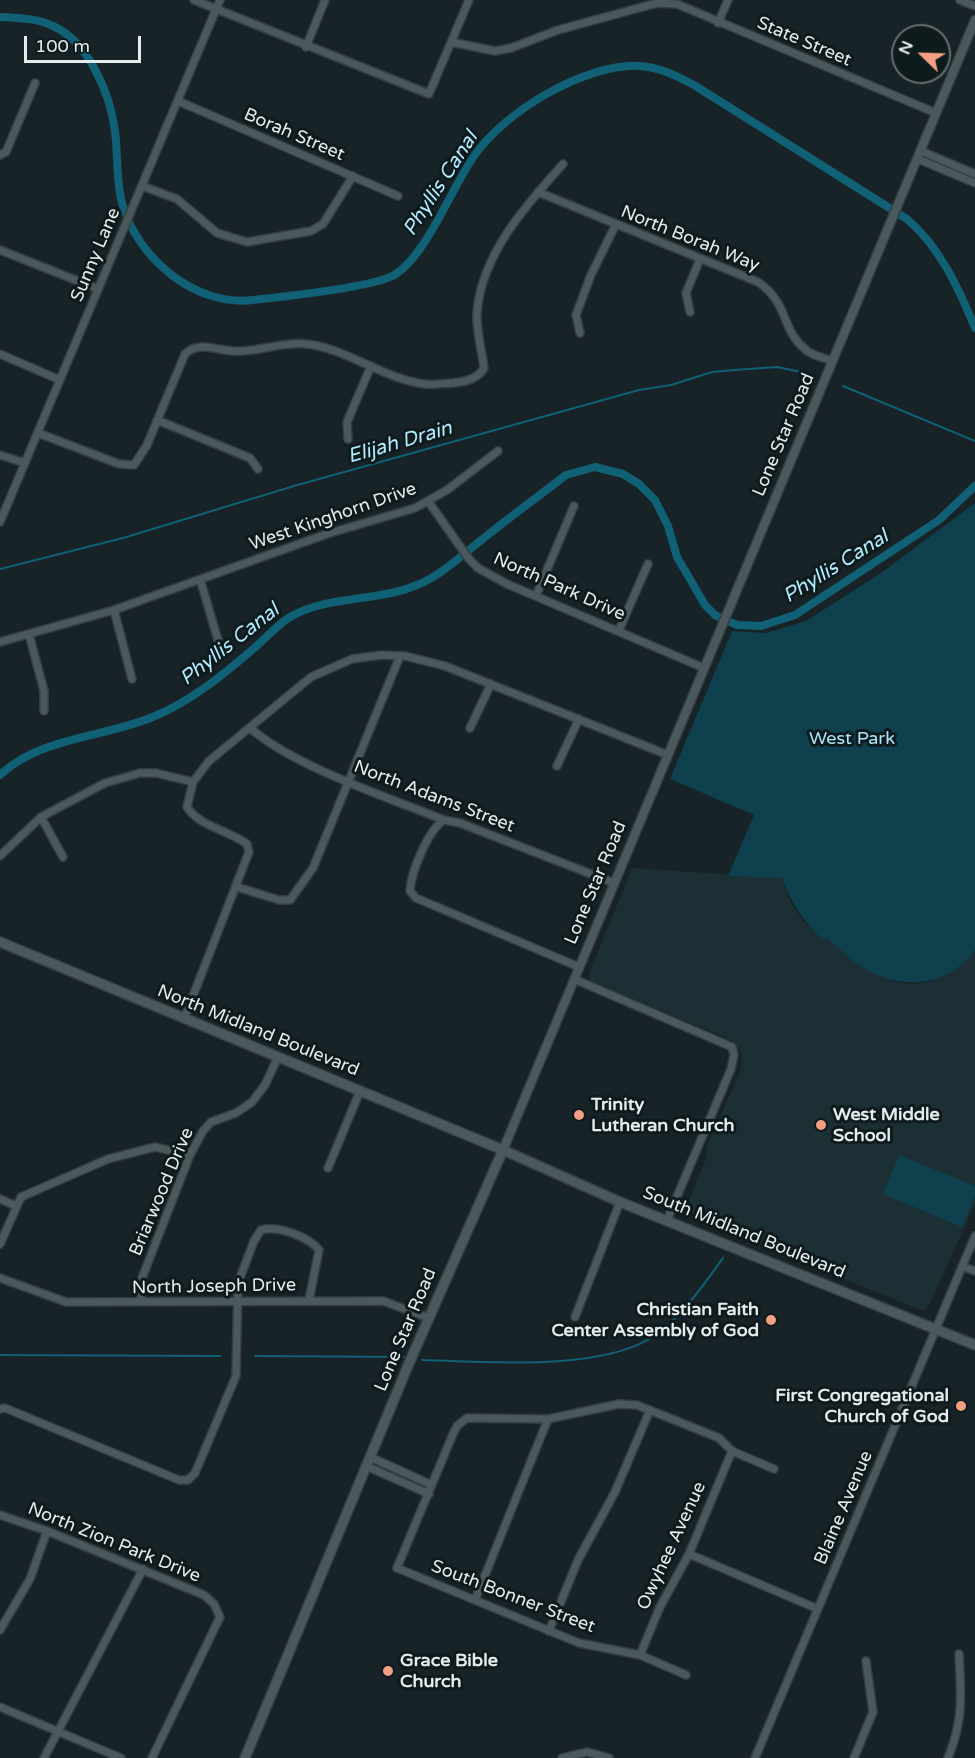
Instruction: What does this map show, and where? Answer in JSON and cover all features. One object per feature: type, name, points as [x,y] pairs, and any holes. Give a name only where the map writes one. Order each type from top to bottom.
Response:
[{"type":"main road","name":"North Midland Boulevard","points":[[0,942],[503,1150]]},
{"type":"main road","name":"South Midland Boulevard","points":[[503,1150],[620,1202],[975,1345]]},
{"type":"main road","name":"Lone Star Road","points":[[245,1758],[429,1318],[503,1150]]},
{"type":"street","points":[[194,0],[306,47],[429,94],[469,0]]},
{"type":"street","name":"Sunny Lane","points":[[0,522],[220,0]]},
{"type":"street","points":[[306,47],[325,0]]},
{"type":"street","points":[[718,23],[728,0]]},
{"type":"street","points":[[960,0],[975,6]]},
{"type":"street","name":"State Street","points":[[451,42],[495,51],[511,48],[558,30],[657,3],[677,4],[936,113]]},
{"type":"street","name":"Lone Star Road","points":[[503,1150],[975,20]]},
{"type":"street","points":[[0,155],[6,152],[36,83]]},
{"type":"street","name":"Borah Street","points":[[178,101],[398,196]]},
{"type":"street","points":[[920,155],[975,174]]},
{"type":"street","points":[[920,155],[975,183]]},
{"type":"street","points":[[38,433],[119,464],[134,465],[140,459],[185,354],[192,348],[201,346],[235,351],[305,344],[321,347],[425,384],[464,382],[480,374],[484,368],[477,314],[484,280],[502,240],[538,192],[563,164]]},
{"type":"street","points":[[142,186],[177,199],[210,228],[226,237],[247,242],[311,231],[323,224],[353,176]]},
{"type":"street","name":"North Borah Way","points":[[538,192],[758,282],[770,291],[782,306],[790,334],[807,352],[833,361]]},
{"type":"street","points":[[580,333],[576,315],[591,274],[616,224]]},
{"type":"street","points":[[0,250],[98,289]]},
{"type":"street","points":[[690,312],[686,293],[700,259]]},
{"type":"street","points":[[0,354],[60,381]]},
{"type":"street","points":[[348,439],[347,422],[371,366]]},
{"type":"street","points":[[157,420],[250,458],[258,469]]},
{"type":"street","name":"West Kinghorn Drive","points":[[0,642],[114,610],[327,534],[415,508],[447,490],[498,451]]},
{"type":"street","points":[[0,455],[25,463]]},
{"type":"street","name":"North Park Drive","points":[[428,501],[459,547],[478,568],[507,584],[704,668]]},
{"type":"street","points":[[536,596],[574,506]]},
{"type":"street","points":[[619,630],[648,564]]},
{"type":"street","points":[[200,579],[218,640]]},
{"type":"street","points":[[114,610],[132,679]]},
{"type":"street","points":[[29,634],[44,691],[44,711]]},
{"type":"street","points":[[184,1018],[249,852],[247,844],[192,814],[187,807],[193,782],[209,761],[311,678],[352,659],[381,655],[400,656],[445,666],[668,755]]},
{"type":"street","points":[[237,887],[279,900],[290,900],[313,868],[400,656]]},
{"type":"street","points":[[470,728],[491,684]]},
{"type":"street","points":[[557,766],[579,719]]},
{"type":"street","name":"North Adams Street","points":[[250,728],[274,746],[350,781],[444,820],[460,823],[614,883]]},
{"type":"street","points":[[0,856],[41,816],[105,783],[140,773],[156,773],[193,782]]},
{"type":"street","points":[[41,816],[63,857]]},
{"type":"street","points":[[444,820],[437,825],[431,835],[411,878],[410,891],[416,898],[579,967]]},
{"type":"street","points":[[574,979],[729,1044],[732,1049],[734,1055],[731,1069],[668,1220]]},
{"type":"street","name":"Briarwood Drive","points":[[141,1301],[142,1278],[190,1155],[203,1131],[211,1122],[236,1113],[252,1102],[265,1085],[278,1057]]},
{"type":"street","points":[[328,1168],[360,1091]]},
{"type":"street","points":[[0,1244],[21,1197],[108,1159],[155,1147],[190,1155]]},
{"type":"street","points":[[0,1199],[16,1206]]},
{"type":"street","points":[[575,1317],[620,1202]]},
{"type":"street","points":[[0,1408],[179,1480],[188,1480],[195,1473],[236,1376],[238,1283],[254,1241],[261,1230],[269,1228],[315,1244],[320,1250],[309,1300]]},
{"type":"street","name":"Blaine Avenue","points":[[755,1758],[975,1236]]},
{"type":"street","points":[[962,1266],[975,1271]]},
{"type":"street","name":"North Joseph Drive","points":[[0,1278],[66,1302],[383,1301],[429,1318]]},
{"type":"street","points":[[368,1462],[429,1494],[453,1434],[457,1426],[467,1418],[548,1419],[619,1404],[637,1405],[719,1438],[732,1451],[774,1469]]},
{"type":"street","points":[[549,1631],[578,1560],[615,1492],[650,1410]]},
{"type":"street","points":[[475,1599],[548,1419]]},
{"type":"street","name":"Owyhee Avenue","points":[[640,1654],[660,1607],[689,1554],[732,1451]]},
{"type":"street","points":[[368,1462],[432,1485]]},
{"type":"street","name":"South Bonner Street","points":[[429,1494],[397,1568],[579,1643],[640,1654],[686,1675]]},
{"type":"street","name":"North Zion Park Drive","points":[[0,1515],[47,1530],[204,1594],[214,1604],[220,1617],[152,1758]]},
{"type":"street","points":[[0,1630],[30,1579],[47,1530]]},
{"type":"street","points":[[689,1554],[818,1609]]},
{"type":"street","points":[[44,1758],[143,1569]]},
{"type":"street","points":[[948,1758],[959,1731],[961,1713],[959,1654]]},
{"type":"street","points":[[854,1758],[873,1712],[866,1661]]},
{"type":"street","points":[[0,1707],[121,1758]]},
{"type":"street","points":[[562,1758],[587,1752],[609,1758]]},
{"type":"shaded area","points":[[632,868],[782,878],[790,901],[804,922],[823,939],[826,937],[864,968],[896,982],[914,984],[929,982],[956,968],[975,950],[975,1204],[931,1301],[924,1311],[775,1251],[687,1212],[686,1207],[706,1159],[707,1146],[741,1070],[742,1055],[739,1048],[729,1039],[592,982],[588,977]]},
{"type":"green space","name":"West Park","points":[[975,503],[975,950],[964,963],[937,978],[922,982],[892,980],[862,967],[826,937],[823,940],[799,912],[782,878],[728,876],[754,815],[670,779],[732,631],[766,633],[806,621],[881,573]]},
{"type":"green space","points":[[899,1155],[975,1186],[975,1196],[962,1227],[883,1194]]},
{"type":"waterway","name":"Phyllis Canal","points":[[0,17],[47,23],[66,34],[87,56],[96,71],[108,101],[116,140],[120,194],[130,223],[155,260],[171,275],[210,296],[231,300],[253,300],[328,291],[370,283],[396,274],[408,264],[429,236],[474,156],[487,139],[505,123],[525,107],[571,82],[618,67],[640,66],[661,70],[694,85],[907,219],[919,230],[939,256],[975,328]]},
{"type":"waterway","name":"Elijah Drain","points":[[0,569],[123,538],[294,486],[639,390],[671,385],[712,372],[777,367],[811,374]]},
{"type":"waterway","name":"Elijah Drain","points":[[843,386],[975,441]]},
{"type":"waterway","name":"Phyllis Canal","points":[[0,775],[35,752],[136,723],[181,703],[230,669],[285,620],[305,610],[320,605],[386,594],[426,581],[452,564],[566,475],[595,467],[623,474],[639,484],[655,500],[668,526],[677,557],[705,605],[715,615],[737,625],[761,626],[795,615],[939,520],[975,486]]},
{"type":"waterway","points":[[422,1360],[544,1362],[607,1354],[635,1346],[657,1334],[676,1317],[723,1258]]},
{"type":"waterway","points":[[0,1355],[220,1356]]},
{"type":"waterway","points":[[255,1356],[404,1357]]},
{"type":"place","name":"Trinity Lutheran Church","points":[[579,1115]]},
{"type":"place","name":"West Middle School","points":[[821,1125]]},
{"type":"place","name":"Christian Faith Center Assembly of God","points":[[771,1320]]},
{"type":"place","name":"First Congregational Church of God","points":[[961,1406]]},
{"type":"place","name":"Grace Bible Church","points":[[388,1671]]}]
